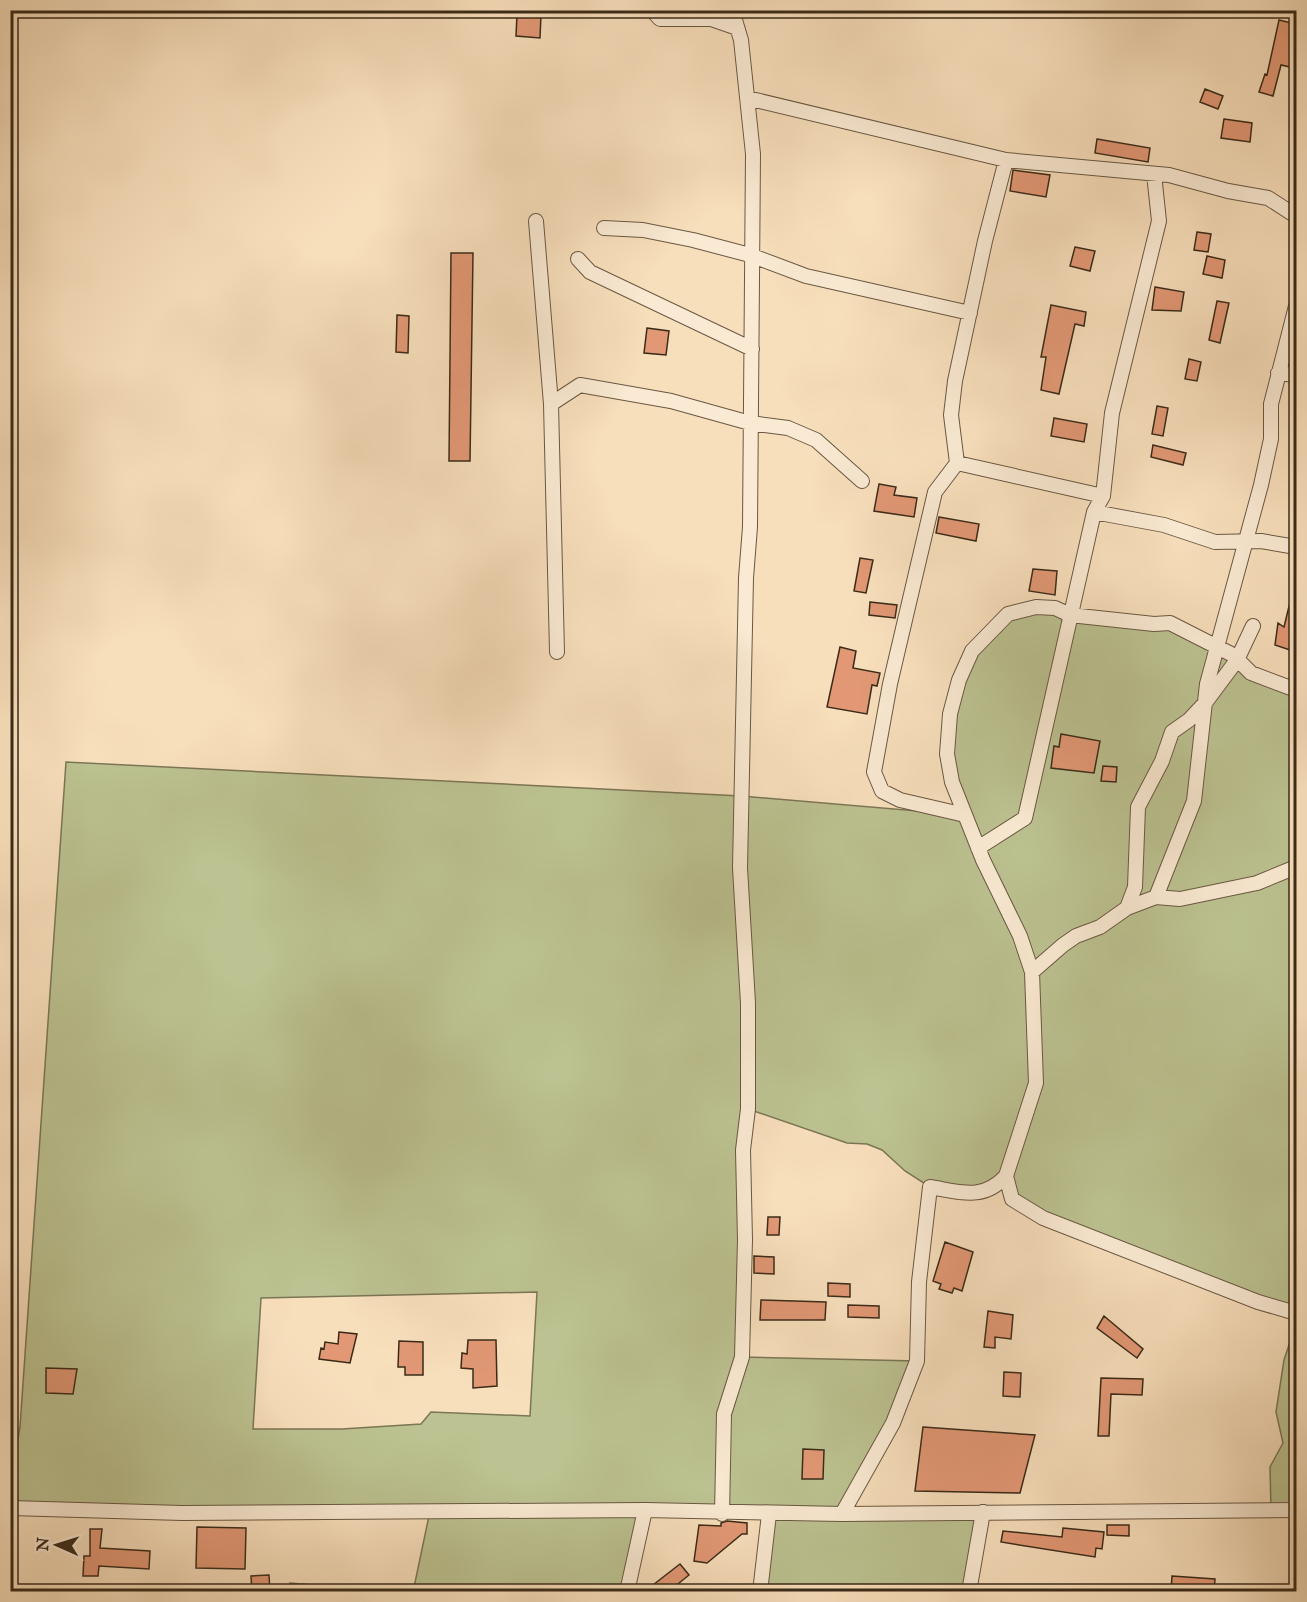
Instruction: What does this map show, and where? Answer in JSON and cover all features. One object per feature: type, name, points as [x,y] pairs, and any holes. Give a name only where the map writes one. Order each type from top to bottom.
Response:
[{"type":"street","points":[[652,10],[660,19],[711,19],[737,28]]},
{"type":"street","points":[[722,1514],[724,1414],[742,1357],[745,1240],[743,1150],[748,1109],[748,1003],[740,868],[746,578],[750,527],[752,349],[750,255],[753,154],[741,40],[732,10]]},
{"type":"street","points":[[747,98],[1006,160],[1154,174],[1268,198],[1296,216]]},
{"type":"street","points":[[965,815],[900,800],[882,791],[874,772],[893,674],[935,492],[957,463],[951,415],[985,242],[1006,160]]},
{"type":"street","points":[[978,848],[1025,818],[1094,512],[1103,496],[1112,413],[1159,221],[1154,174]]},
{"type":"street","points":[[536,221],[551,404],[557,652]]},
{"type":"street","points":[[604,228],[644,230],[693,240],[750,255],[806,276],[970,314]]},
{"type":"street","points":[[578,259],[590,272],[752,349]]},
{"type":"street","points":[[1156,897],[1194,801],[1207,684],[1244,541],[1262,485],[1268,451],[1271,404],[1296,306]]},
{"type":"street","points":[[1278,373],[1296,375]]},
{"type":"street","points":[[551,404],[580,385],[671,401],[750,423],[789,428],[816,440],[862,481]]},
{"type":"street","points":[[957,463],[1103,496]]},
{"type":"street","points":[[1094,512],[1164,525],[1215,542],[1261,541],[1296,546]]},
{"type":"street","points":[[842,1514],[893,1423],[917,1362],[919,1282],[930,1187],[981,1193],[996,1186],[1006,1176],[1036,1083],[1032,972],[1020,936],[978,848],[952,783],[947,754],[950,714],[959,681],[972,651],[1008,614],[1036,606],[1055,608],[1070,615],[1154,624],[1170,623],[1233,655],[1251,673],[1296,690]]},
{"type":"street","points":[[1126,908],[1135,887],[1138,807],[1162,761],[1172,732],[1205,703],[1237,660],[1253,626]]},
{"type":"street","points":[[1032,972],[1076,936],[1100,927],[1126,908],[1156,897],[1180,899],[1199,893],[1257,883],[1296,867]]},
{"type":"street","points":[[1006,1176],[1012,1199],[1043,1218],[1258,1302],[1296,1313]]},
{"type":"street","points":[[10,1508],[183,1513],[645,1510],[722,1514],[1296,1510]]},
{"type":"street","points":[[627,1592],[645,1510]]},
{"type":"street","points":[[969,1592],[983,1512]]},
{"type":"street","points":[[760,1592],[769,1514]]},
{"type":"green space","points":[[1036,607],[1170,623],[1251,673],[1296,688],[1296,1313],[1012,1199],[1006,1176],[981,1193],[930,1187],[905,1171],[882,1150],[867,1144],[847,1143],[748,1109],[742,1357],[917,1361],[842,1513],[983,1512],[969,1591],[760,1591],[769,1514],[644,1513],[627,1591],[413,1592],[430,1511],[11,1508],[11,1480],[20,1427],[66,762],[741,796],[964,815],[948,762],[959,680],[999,622]],"holes":[[[537,1292],[530,1416],[431,1412],[421,1424],[342,1429],[253,1429],[261,1298]]]},
{"type":"green space","points":[[1296,1324],[1296,1510],[1271,1511],[1270,1467],[1283,1443],[1276,1412],[1284,1360]]},
{"type":"green space","points":[[290,1583],[385,1591],[292,1591]]},
{"type":"building","points":[[517,14],[541,15],[540,38],[516,36]]},
{"type":"building","points":[[1279,20],[1296,24],[1296,46],[1290,67],[1281,65],[1273,96],[1259,92],[1265,74],[1267,75]]},
{"type":"building","points":[[1205,89],[1223,96],[1218,109],[1200,102]]},
{"type":"building","points":[[1224,119],[1252,123],[1250,142],[1221,138]]},
{"type":"building","points":[[1097,139],[1150,148],[1148,162],[1095,153]]},
{"type":"building","points":[[1013,170],[1050,175],[1046,197],[1010,191]]},
{"type":"building","points":[[1197,232],[1211,234],[1208,252],[1194,250]]},
{"type":"building","points":[[1075,247],[1095,251],[1090,271],[1070,266]]},
{"type":"building","points":[[451,253],[473,253],[470,461],[449,461]]},
{"type":"building","points":[[1207,256],[1225,260],[1222,278],[1203,274]]},
{"type":"building","points":[[1155,287],[1184,292],[1181,311],[1152,310]]},
{"type":"building","points":[[1217,301],[1229,303],[1220,343],[1209,340]]},
{"type":"building","points":[[1051,305],[1086,312],[1084,326],[1075,324],[1059,394],[1041,390],[1046,357],[1041,357]]},
{"type":"building","points":[[397,315],[409,316],[408,353],[396,352]]},
{"type":"building","points":[[647,328],[669,331],[666,355],[644,353]]},
{"type":"building","points":[[1189,359],[1201,362],[1197,381],[1185,379]]},
{"type":"building","points":[[1157,406],[1168,408],[1163,436],[1152,434]]},
{"type":"building","points":[[1054,418],[1087,424],[1084,442],[1051,436]]},
{"type":"building","points":[[1153,445],[1186,453],[1183,465],[1151,457]]},
{"type":"building","points":[[879,484],[896,487],[894,495],[917,498],[914,517],[874,511]]},
{"type":"building","points":[[939,517],[979,524],[976,541],[936,533]]},
{"type":"building","points":[[860,558],[873,560],[866,593],[854,591]]},
{"type":"building","points":[[1033,569],[1057,571],[1055,595],[1029,591]]},
{"type":"building","points":[[1292,594],[1296,594],[1296,636],[1293,651],[1275,645],[1278,623],[1284,627]]},
{"type":"building","points":[[870,602],[897,605],[895,618],[869,615]]},
{"type":"building","points":[[840,647],[856,651],[853,668],[880,673],[877,686],[872,685],[867,714],[827,707]]},
{"type":"building","points":[[1061,734],[1100,741],[1094,773],[1051,768],[1054,746],[1059,747]]},
{"type":"building","points":[[1103,766],[1117,767],[1116,782],[1101,781]]},
{"type":"building","points":[[768,1217],[780,1217],[779,1235],[767,1235]]},
{"type":"building","points":[[945,1242],[973,1252],[962,1291],[954,1288],[952,1293],[939,1289],[941,1284],[933,1281]]},
{"type":"building","points":[[754,1256],[774,1257],[774,1274],[754,1273]]},
{"type":"building","points":[[828,1283],[850,1284],[850,1297],[828,1296]]},
{"type":"building","points":[[761,1300],[826,1302],[825,1320],[760,1320]]},
{"type":"building","points":[[848,1305],[879,1306],[879,1318],[848,1317]]},
{"type":"building","points":[[988,1311],[1013,1315],[1011,1339],[995,1337],[995,1348],[984,1347]]},
{"type":"building","points":[[1104,1316],[1143,1349],[1137,1358],[1097,1328]]},
{"type":"building","points":[[339,1332],[357,1334],[350,1363],[319,1359],[325,1342],[338,1344]]},
{"type":"building","points":[[468,1340],[496,1340],[497,1386],[473,1388],[473,1369],[461,1368],[462,1353],[467,1354]]},
{"type":"building","points":[[399,1341],[423,1342],[423,1375],[405,1375],[405,1367],[398,1367]]},
{"type":"building","points":[[46,1368],[77,1369],[73,1394],[46,1393]]},
{"type":"building","points":[[1004,1372],[1021,1373],[1020,1397],[1003,1396]]},
{"type":"building","points":[[1101,1378],[1143,1379],[1142,1395],[1111,1394],[1109,1436],[1098,1436]]},
{"type":"building","points":[[923,1427],[1035,1435],[1020,1493],[915,1491]]},
{"type":"building","points":[[803,1449],[824,1450],[823,1479],[802,1479]]},
{"type":"building","points":[[727,1521],[747,1523],[747,1534],[742,1534],[707,1563],[694,1561],[699,1525],[721,1526],[721,1523]]},
{"type":"building","points":[[1107,1525],[1129,1525],[1129,1536],[1107,1535]]},
{"type":"building","points":[[197,1527],[246,1528],[245,1569],[196,1568]]},
{"type":"building","points":[[1063,1528],[1104,1532],[1102,1549],[1096,1548],[1095,1557],[1001,1542],[1003,1531],[1062,1537]]},
{"type":"building","points":[[90,1529],[102,1529],[100,1548],[150,1551],[149,1569],[99,1566],[98,1576],[83,1576],[84,1556],[90,1556]]},
{"type":"building","points":[[680,1564],[689,1575],[668,1592],[644,1592]]},
{"type":"building","points":[[269,1575],[270,1592],[252,1592],[251,1576]]},
{"type":"building","points":[[1172,1576],[1215,1579],[1214,1592],[1171,1592]]}]
